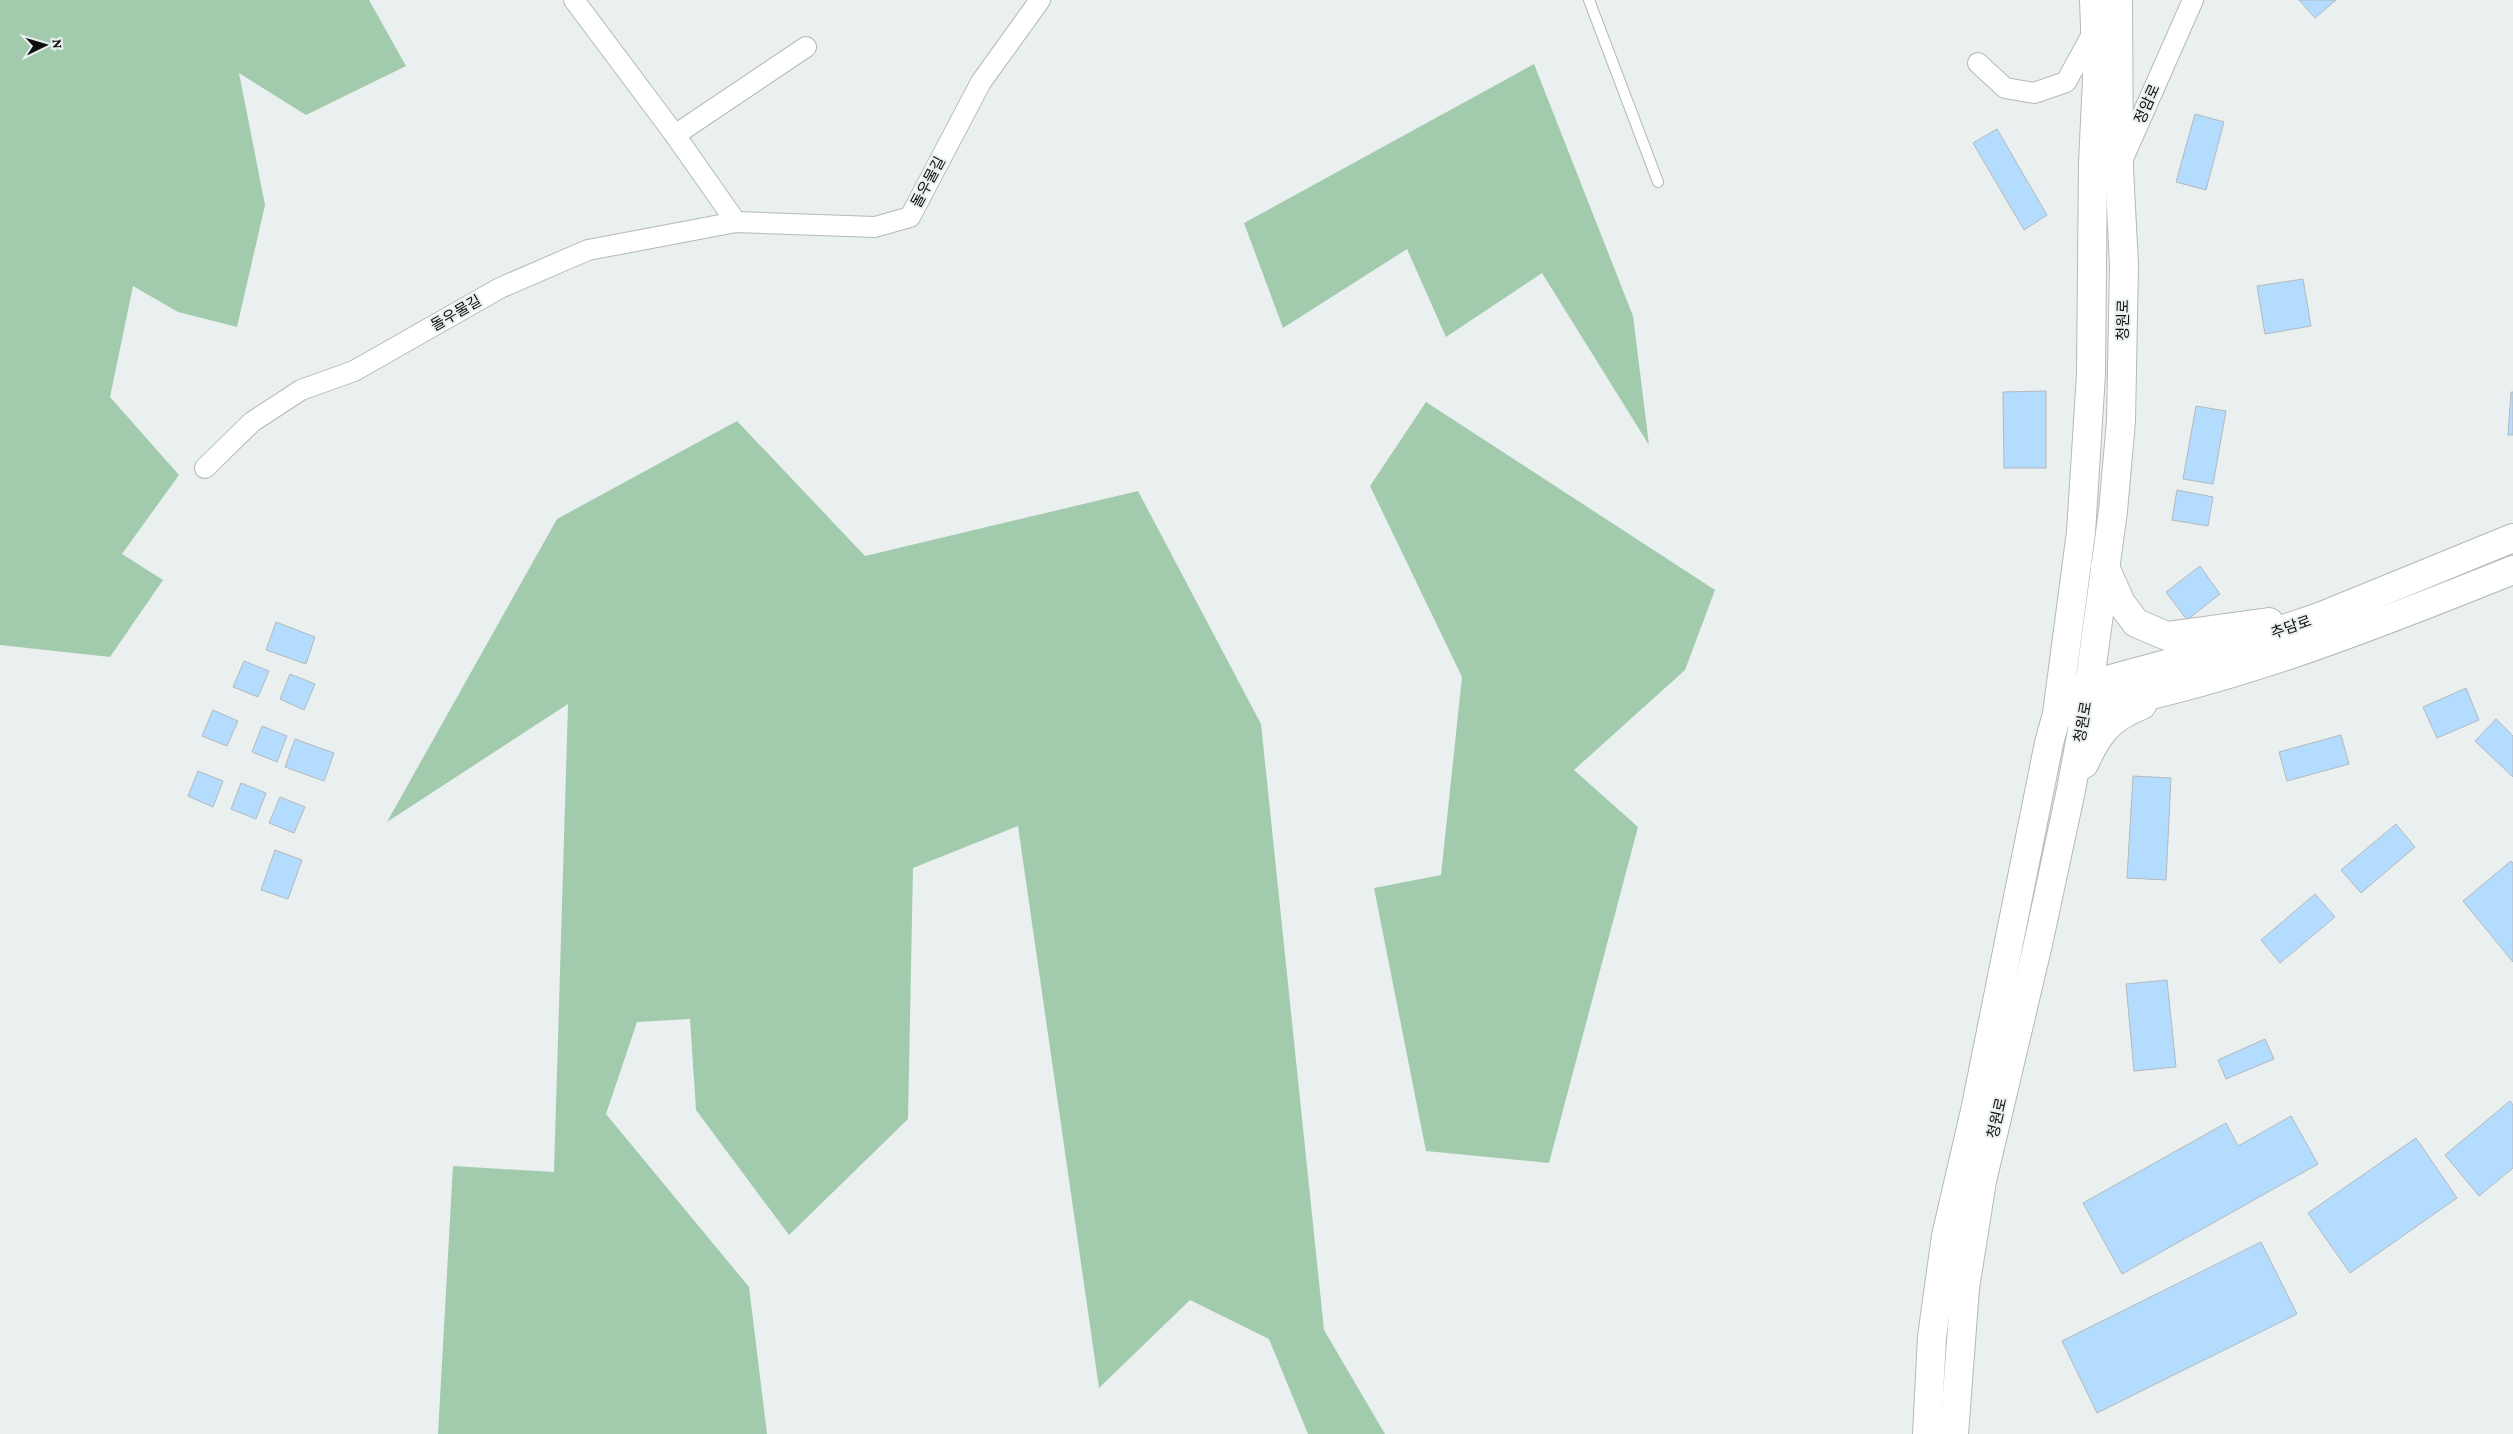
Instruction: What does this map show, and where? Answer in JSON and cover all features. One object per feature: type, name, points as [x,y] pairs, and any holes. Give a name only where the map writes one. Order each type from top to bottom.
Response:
[{"type":"main road","name":"청원로","points":[[1927,1434],[1932,1337],[1946,1236],[1976,1111],[2049,744],[2059,703],[2082,532],[2091,374],[2097,80],[2094,0]]},
{"type":"main road","name":"청원로","points":[[1954,1434],[1965,1288],[1982,1181],[2038,944],[2071,790],[2088,697],[2104,566],[2113,511],[2121,421],[2124,265],[2119,168],[2118,0]]},
{"type":"main road","name":"추담로","points":[[2088,697],[2328,614],[2513,538]]},
{"type":"main road","points":[[2104,566],[2121,604],[2136,623],[2167,636],[2328,614]]},
{"type":"main road","name":"추담로","points":[[2059,703],[2088,697],[2185,686],[2239,672],[2321,644],[2513,570]]},
{"type":"main road","points":[[2071,790],[2096,738],[2120,714],[2185,686]]},
{"type":"street","points":[[574,0],[675,135],[736,222]]},
{"type":"street","name":"돌우물길","points":[[205,468],[252,422],[301,390],[354,371],[500,288],[588,250],[736,222],[876,227],[910,217],[981,82],[1040,0]]},
{"type":"street","name":"정암로","points":[[2093,204],[2119,168],[2193,0]]},
{"type":"street","points":[[1978,64],[2005,88],[2034,93],[2066,82],[2095,29]]},
{"type":"street","points":[[675,135],[806,47]]},
{"type":"lane","points":[[1589,0],[1658,182]]},
{"type":"green space","points":[[0,0],[369,0],[406,66],[306,115],[239,73],[265,205],[237,327],[178,312],[133,286],[110,397],[179,475],[122,554],[163,580],[110,657],[0,645]]},
{"type":"green space","points":[[1534,64],[1633,316],[1649,445],[1542,273],[1446,337],[1407,249],[1283,328],[1244,223]]},
{"type":"green space","points":[[1426,402],[1715,590],[1685,670],[1574,770],[1638,827],[1549,1163],[1426,1151],[1374,888],[1441,875],[1462,677],[1370,486]]},
{"type":"green space","points":[[737,421],[865,556],[1138,491],[1261,724],[1324,1330],[1385,1434],[1308,1434],[1269,1339],[1190,1300],[1099,1388],[1018,826],[913,868],[908,1119],[789,1235],[696,1110],[690,1019],[637,1022],[606,1114],[749,1287],[767,1434],[438,1434],[453,1166],[554,1172],[568,704],[387,822],[557,519]]},
{"type":"building","points":[[2299,0],[2336,0],[2315,18]]},
{"type":"building","points":[[2195,114],[2224,122],[2206,190],[2176,182]]},
{"type":"building","points":[[1997,129],[2047,215],[2024,230],[1973,143]]},
{"type":"building","points":[[2303,279],[2311,326],[2265,334],[2257,286]]},
{"type":"building","points":[[2046,391],[2046,468],[2004,468],[2003,392]]},
{"type":"building","points":[[2511,392],[2513,392],[2513,435],[2508,435]]},
{"type":"building","points":[[2196,406],[2226,411],[2213,484],[2183,479]]},
{"type":"building","points":[[2177,490],[2213,497],[2208,526],[2172,520]]},
{"type":"building","points":[[2200,566],[2220,594],[2187,620],[2166,592]]},
{"type":"building","points":[[276,622],[315,637],[306,664],[266,650]]},
{"type":"building","points":[[244,661],[269,671],[258,697],[233,687]]},
{"type":"building","points":[[290,674],[315,684],[304,710],[280,699]]},
{"type":"building","points":[[2466,688],[2479,720],[2437,738],[2423,707]]},
{"type":"building","points":[[213,710],[238,721],[227,746],[202,736]]},
{"type":"building","points":[[2496,719],[2513,736],[2513,777],[2475,741]]},
{"type":"building","points":[[262,726],[287,736],[277,762],[252,752]]},
{"type":"building","points":[[2341,735],[2349,764],[2287,781],[2279,752]]},
{"type":"building","points":[[295,739],[334,753],[324,781],[285,767]]},
{"type":"building","points":[[198,771],[223,781],[213,807],[188,796]]},
{"type":"building","points":[[2133,776],[2171,778],[2166,880],[2127,878]]},
{"type":"building","points":[[241,783],[266,793],[256,819],[231,809]]},
{"type":"building","points":[[280,797],[305,807],[294,833],[269,823]]},
{"type":"building","points":[[2396,824],[2415,847],[2361,893],[2341,870]]},
{"type":"building","points":[[275,850],[302,860],[288,899],[261,890]]},
{"type":"building","points":[[2511,861],[2513,863],[2513,962],[2463,901]]},
{"type":"building","points":[[2315,894],[2335,917],[2280,963],[2261,940]]},
{"type":"building","points":[[2167,980],[2176,1067],[2134,1071],[2126,984]]},
{"type":"building","points":[[2265,1039],[2274,1059],[2226,1079],[2218,1060]]},
{"type":"building","points":[[2510,1101],[2513,1105],[2513,1168],[2479,1196],[2445,1155]]},
{"type":"building","points":[[2291,1116],[2318,1164],[2122,1274],[2083,1203],[2226,1123],[2238,1146]]},
{"type":"building","points":[[2416,1138],[2457,1198],[2350,1273],[2308,1213]]},
{"type":"building","points":[[2261,1242],[2297,1314],[2097,1413],[2062,1341]]}]
